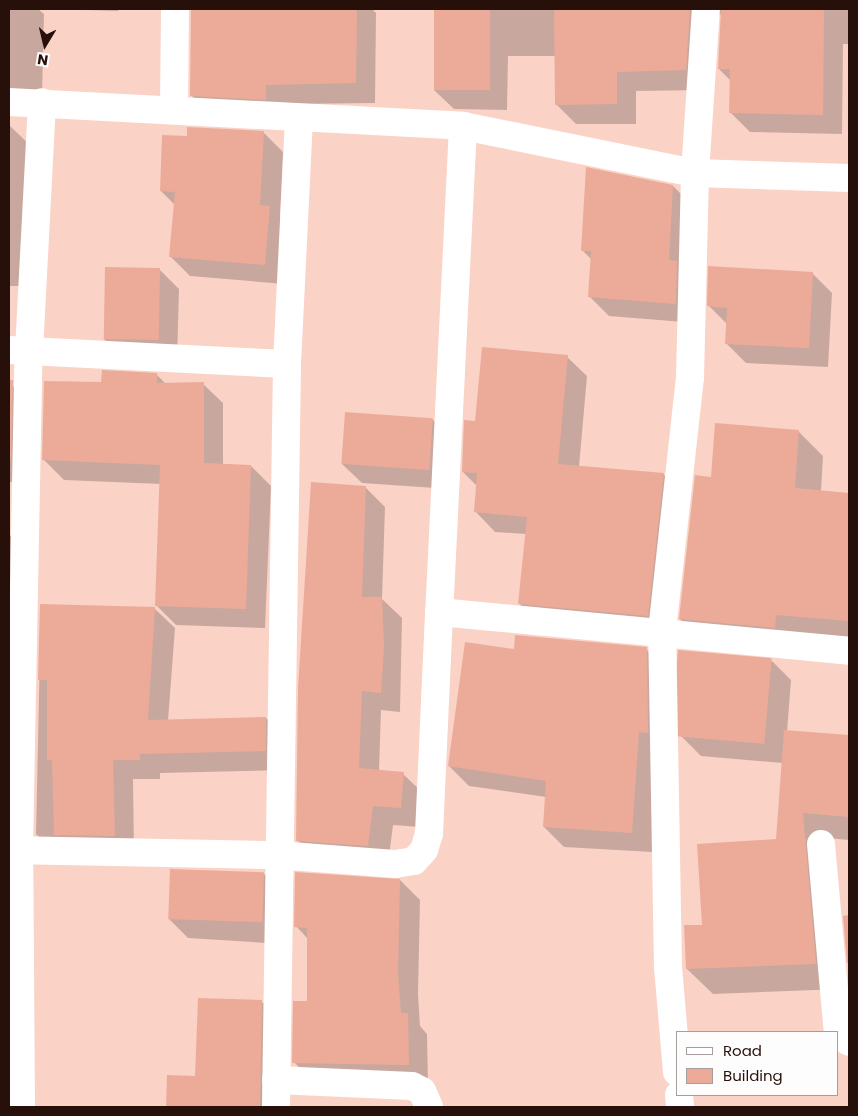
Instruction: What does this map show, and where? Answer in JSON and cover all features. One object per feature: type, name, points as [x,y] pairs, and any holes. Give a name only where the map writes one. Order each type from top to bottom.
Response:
[{"type":"street","points":[[174,108],[176,9]]},
{"type":"street","points":[[676,1060],[668,968],[662,631],[690,378],[695,173],[706,9]]},
{"type":"street","points":[[9,102],[174,108],[299,119],[463,126],[695,173],[849,178]]},
{"type":"street","points":[[21,1107],[14,850],[19,350],[42,102]]},
{"type":"street","points":[[276,1107],[277,855],[287,364],[299,119]]},
{"type":"street","points":[[14,850],[277,855],[395,864],[414,861],[424,850],[429,834],[463,126]]},
{"type":"street","points":[[19,350],[287,364]]},
{"type":"street","points":[[439,612],[662,631],[849,651]]},
{"type":"street","points":[[821,844],[837,1031]]},
{"type":"street","points":[[838,1036],[849,1042]]},
{"type":"street","points":[[276,1080],[412,1086],[422,1091],[429,1107]]},
{"type":"building","points":[[191,9],[357,9],[356,83],[266,85],[266,100],[190,96]]},
{"type":"building","points":[[434,9],[490,9],[490,90],[434,90]]},
{"type":"building","points":[[554,9],[690,9],[686,70],[617,72],[617,104],[555,105]]},
{"type":"building","points":[[721,9],[824,9],[823,115],[729,113],[730,69],[718,69]]},
{"type":"building","points":[[187,127],[264,131],[260,205],[270,206],[265,265],[169,257],[175,192],[160,191],[162,135],[187,136]]},
{"type":"building","points":[[586,167],[673,185],[669,260],[677,261],[676,304],[588,297],[591,251],[581,251]]},
{"type":"building","points":[[708,266],[813,272],[809,348],[725,344],[727,308],[707,306]]},
{"type":"building","points":[[105,267],[160,268],[159,340],[104,339]]},
{"type":"building","points":[[482,347],[568,355],[558,464],[664,473],[648,616],[518,604],[527,517],[474,512],[477,473],[462,472],[464,420],[475,421]]},
{"type":"building","points":[[102,370],[157,373],[157,383],[204,382],[204,463],[251,465],[246,609],[155,606],[160,465],[42,460],[44,381],[101,382]]},
{"type":"building","points":[[9,380],[13,380],[11,459],[9,459]]},
{"type":"building","points":[[345,412],[433,418],[429,470],[341,464]]},
{"type":"building","points":[[715,423],[799,430],[795,488],[849,493],[849,621],[776,615],[775,628],[679,619],[695,475],[711,477]]},
{"type":"building","points":[[311,482],[366,486],[362,597],[382,597],[384,647],[381,693],[362,691],[359,768],[404,772],[401,808],[373,806],[368,846],[296,841],[298,688]]},
{"type":"building","points":[[40,604],[155,607],[148,720],[266,717],[266,751],[140,754],[140,760],[113,760],[115,836],[54,835],[52,760],[47,760],[47,680],[38,680]]},
{"type":"building","points":[[515,635],[647,647],[648,733],[639,732],[632,833],[543,827],[546,781],[448,766],[465,642],[514,649]]},
{"type":"building","points":[[678,650],[772,658],[764,744],[671,736]]},
{"type":"building","points":[[784,730],[849,735],[849,817],[803,813],[816,964],[686,969],[684,925],[702,925],[697,844],[776,839]]},
{"type":"building","points":[[170,869],[264,872],[262,922],[168,919]]},
{"type":"building","points":[[295,872],[400,879],[398,973],[401,1013],[408,1013],[409,1065],[292,1063],[293,1001],[307,1001],[307,928],[294,927]]},
{"type":"building","points":[[849,915],[849,963],[847,963],[843,916]]},
{"type":"building","points":[[198,998],[262,1000],[260,1107],[166,1107],[167,1075],[195,1076]]}]
